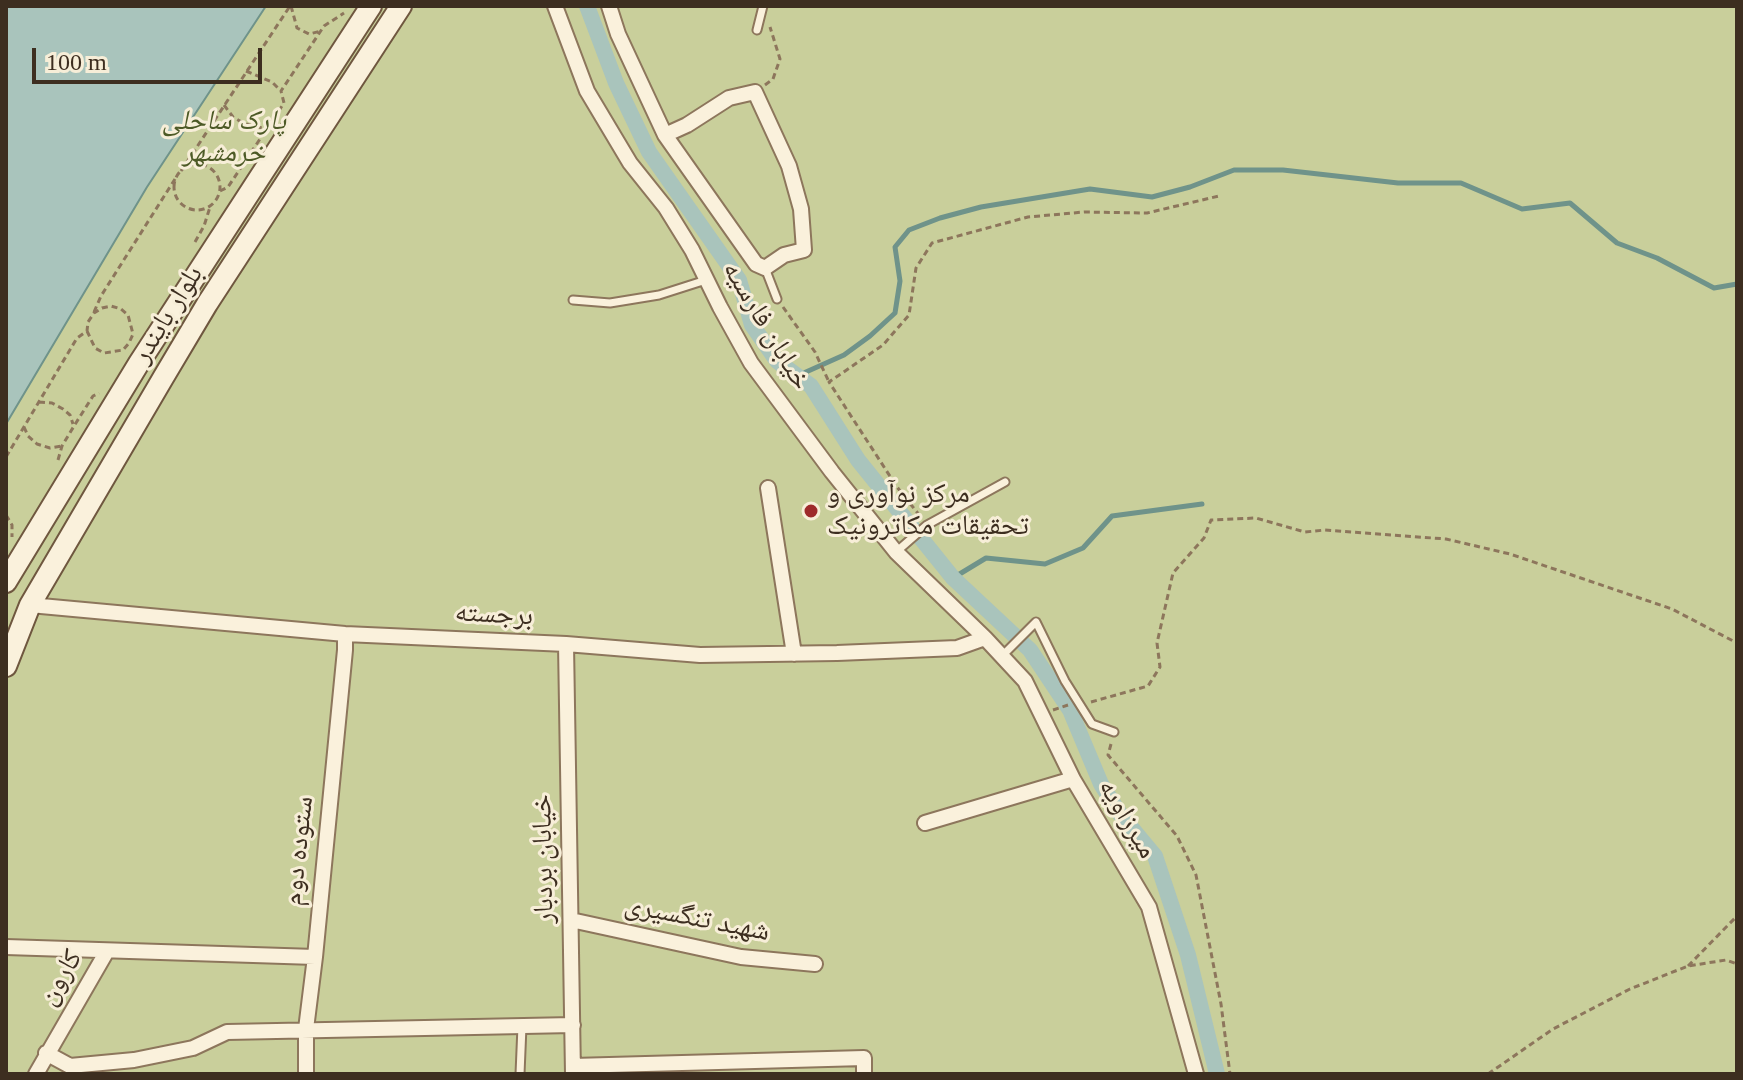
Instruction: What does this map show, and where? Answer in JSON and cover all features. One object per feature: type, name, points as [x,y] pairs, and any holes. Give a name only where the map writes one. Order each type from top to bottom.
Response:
[{"type":"street","name":"بلوار بایندر","points":[[6,582],[139,363],[371,6]]},
{"type":"street","name":"بلوار بایندر","points":[[6,666],[30,605],[207,304],[401,6]]},
{"type":"street","name":"خیابان فارسیه","points":[[555,6],[587,91],[630,163],[666,208],[692,250],[751,363],[896,552],[985,638]]},
{"type":"street","name":"خیابان فارسیه","points":[[609,6],[618,34],[665,135],[756,264],[765,268],[784,255],[804,250],[801,209],[789,166],[755,92]]},
{"type":"street","points":[[665,135],[729,98],[755,92]]},
{"type":"street","points":[[139,363],[163,378]]},
{"type":"street","points":[[768,488],[794,654]]},
{"type":"street","name":"برجسته","points":[[30,605],[345,634],[566,644],[700,655],[957,648],[985,638]]},
{"type":"street","name":"ستوده دوم","points":[[306,1074],[306,1029],[345,634]]},
{"type":"street","name":"میرزاویه","points":[[985,638],[1006,652],[1025,681],[1073,779],[1149,907],[1196,1074]]},
{"type":"street","name":"خیابان بردبار","points":[[566,644],[573,1070]]},
{"type":"street","points":[[925,823],[1073,779]]},
{"type":"street","name":"شهید تنگسیری","points":[[571,920],[741,957],[815,964]]},
{"type":"street","points":[[6,947],[315,957]]},
{"type":"street","name":"کارون","points":[[36,1074],[107,951]]},
{"type":"street","points":[[46,1053],[69,1070],[193,1048],[227,1032],[573,1025]]},
{"type":"street","points":[[573,1070],[864,1058],[864,1074]]},
{"type":"lane","points":[[757,30],[763,9]]},
{"type":"lane","points":[[765,268],[777,299]]},
{"type":"lane","points":[[573,300],[610,303],[659,295],[706,280]]},
{"type":"lane","points":[[896,552],[924,527],[1005,482]]},
{"type":"lane","points":[[1006,652],[1036,622],[1076,705],[1092,724],[1114,732]]},
{"type":"lane","points":[[520,1074],[522,1026]]},
{"type":"path","points":[[290,6],[297,28],[309,34],[321,31]]},
{"type":"path","points":[[94,313],[111,306],[121,309],[132,324],[133,334],[123,350],[104,353],[95,348],[87,331],[88,322],[101,296],[175,179],[290,6]]},
{"type":"path","points":[[281,91],[324,26],[343,15],[349,6]]},
{"type":"path","points":[[755,92],[773,79],[780,59],[763,9]]},
{"type":"path","points":[[220,191],[228,187],[284,103],[281,91],[272,82],[246,71]]},
{"type":"path","points":[[224,105],[233,117],[243,123],[266,129]]},
{"type":"path","points":[[175,179],[176,198],[182,206],[201,211],[217,200],[220,191],[215,172],[208,166],[198,164],[181,171]]},
{"type":"path","points":[[829,382],[883,345],[909,315],[916,268],[932,243],[1028,217],[1084,212],[1147,213],[1219,196]]},
{"type":"path","points":[[777,299],[815,352],[829,382],[924,527]]},
{"type":"path","points":[[6,457],[77,338],[87,331]]},
{"type":"path","points":[[39,402],[52,403],[63,409],[70,415],[74,426]]},
{"type":"path","points":[[24,427],[37,444],[50,448],[62,446]]},
{"type":"path","points":[[6,515],[12,525],[13,535],[9,544]]},
{"type":"path","points":[[1055,709],[1148,686],[1160,667],[1157,643],[1173,573],[1204,538],[1211,520],[1256,518],[1305,532],[1325,530],[1459,542],[1510,554],[1672,609],[1737,643]]},
{"type":"path","points":[[1114,732],[1108,755],[1177,836],[1196,875],[1221,1004],[1230,1074]]},
{"type":"path","points":[[1688,966],[1737,916]]},
{"type":"path","points":[[1488,1074],[1553,1029],[1630,989],[1688,966],[1726,960],[1737,964]]},
{"type":"green space","name":"پارک ساحلی خرمشهر","points":[[6,6],[1737,6],[1737,1074],[6,1074]]},
{"type":"water","points":[[6,6],[266,6],[147,187],[6,424]]},
{"type":"waterway","points":[[587,6],[616,83],[649,152],[739,280],[752,325],[777,361],[811,386],[858,460],[953,578],[1030,650],[1070,710],[1101,784],[1120,814],[1155,856],[1188,955],[1217,1074]]},
{"type":"waterway","points":[[797,376],[844,355],[895,313],[900,281],[895,247],[909,230],[981,207],[1090,189],[1152,197],[1234,170],[1283,170],[1398,183],[1461,183],[1522,209],[1570,203],[1617,243],[1657,258],[1714,288],[1737,284]]},
{"type":"waterway","points":[[953,578],[986,558],[1045,564],[1083,548],[1112,516],[1202,504]]},
{"type":"place","name":"مرکز نوآوری و تحقیقات مکاترونیک","points":[[811,511]]}]
